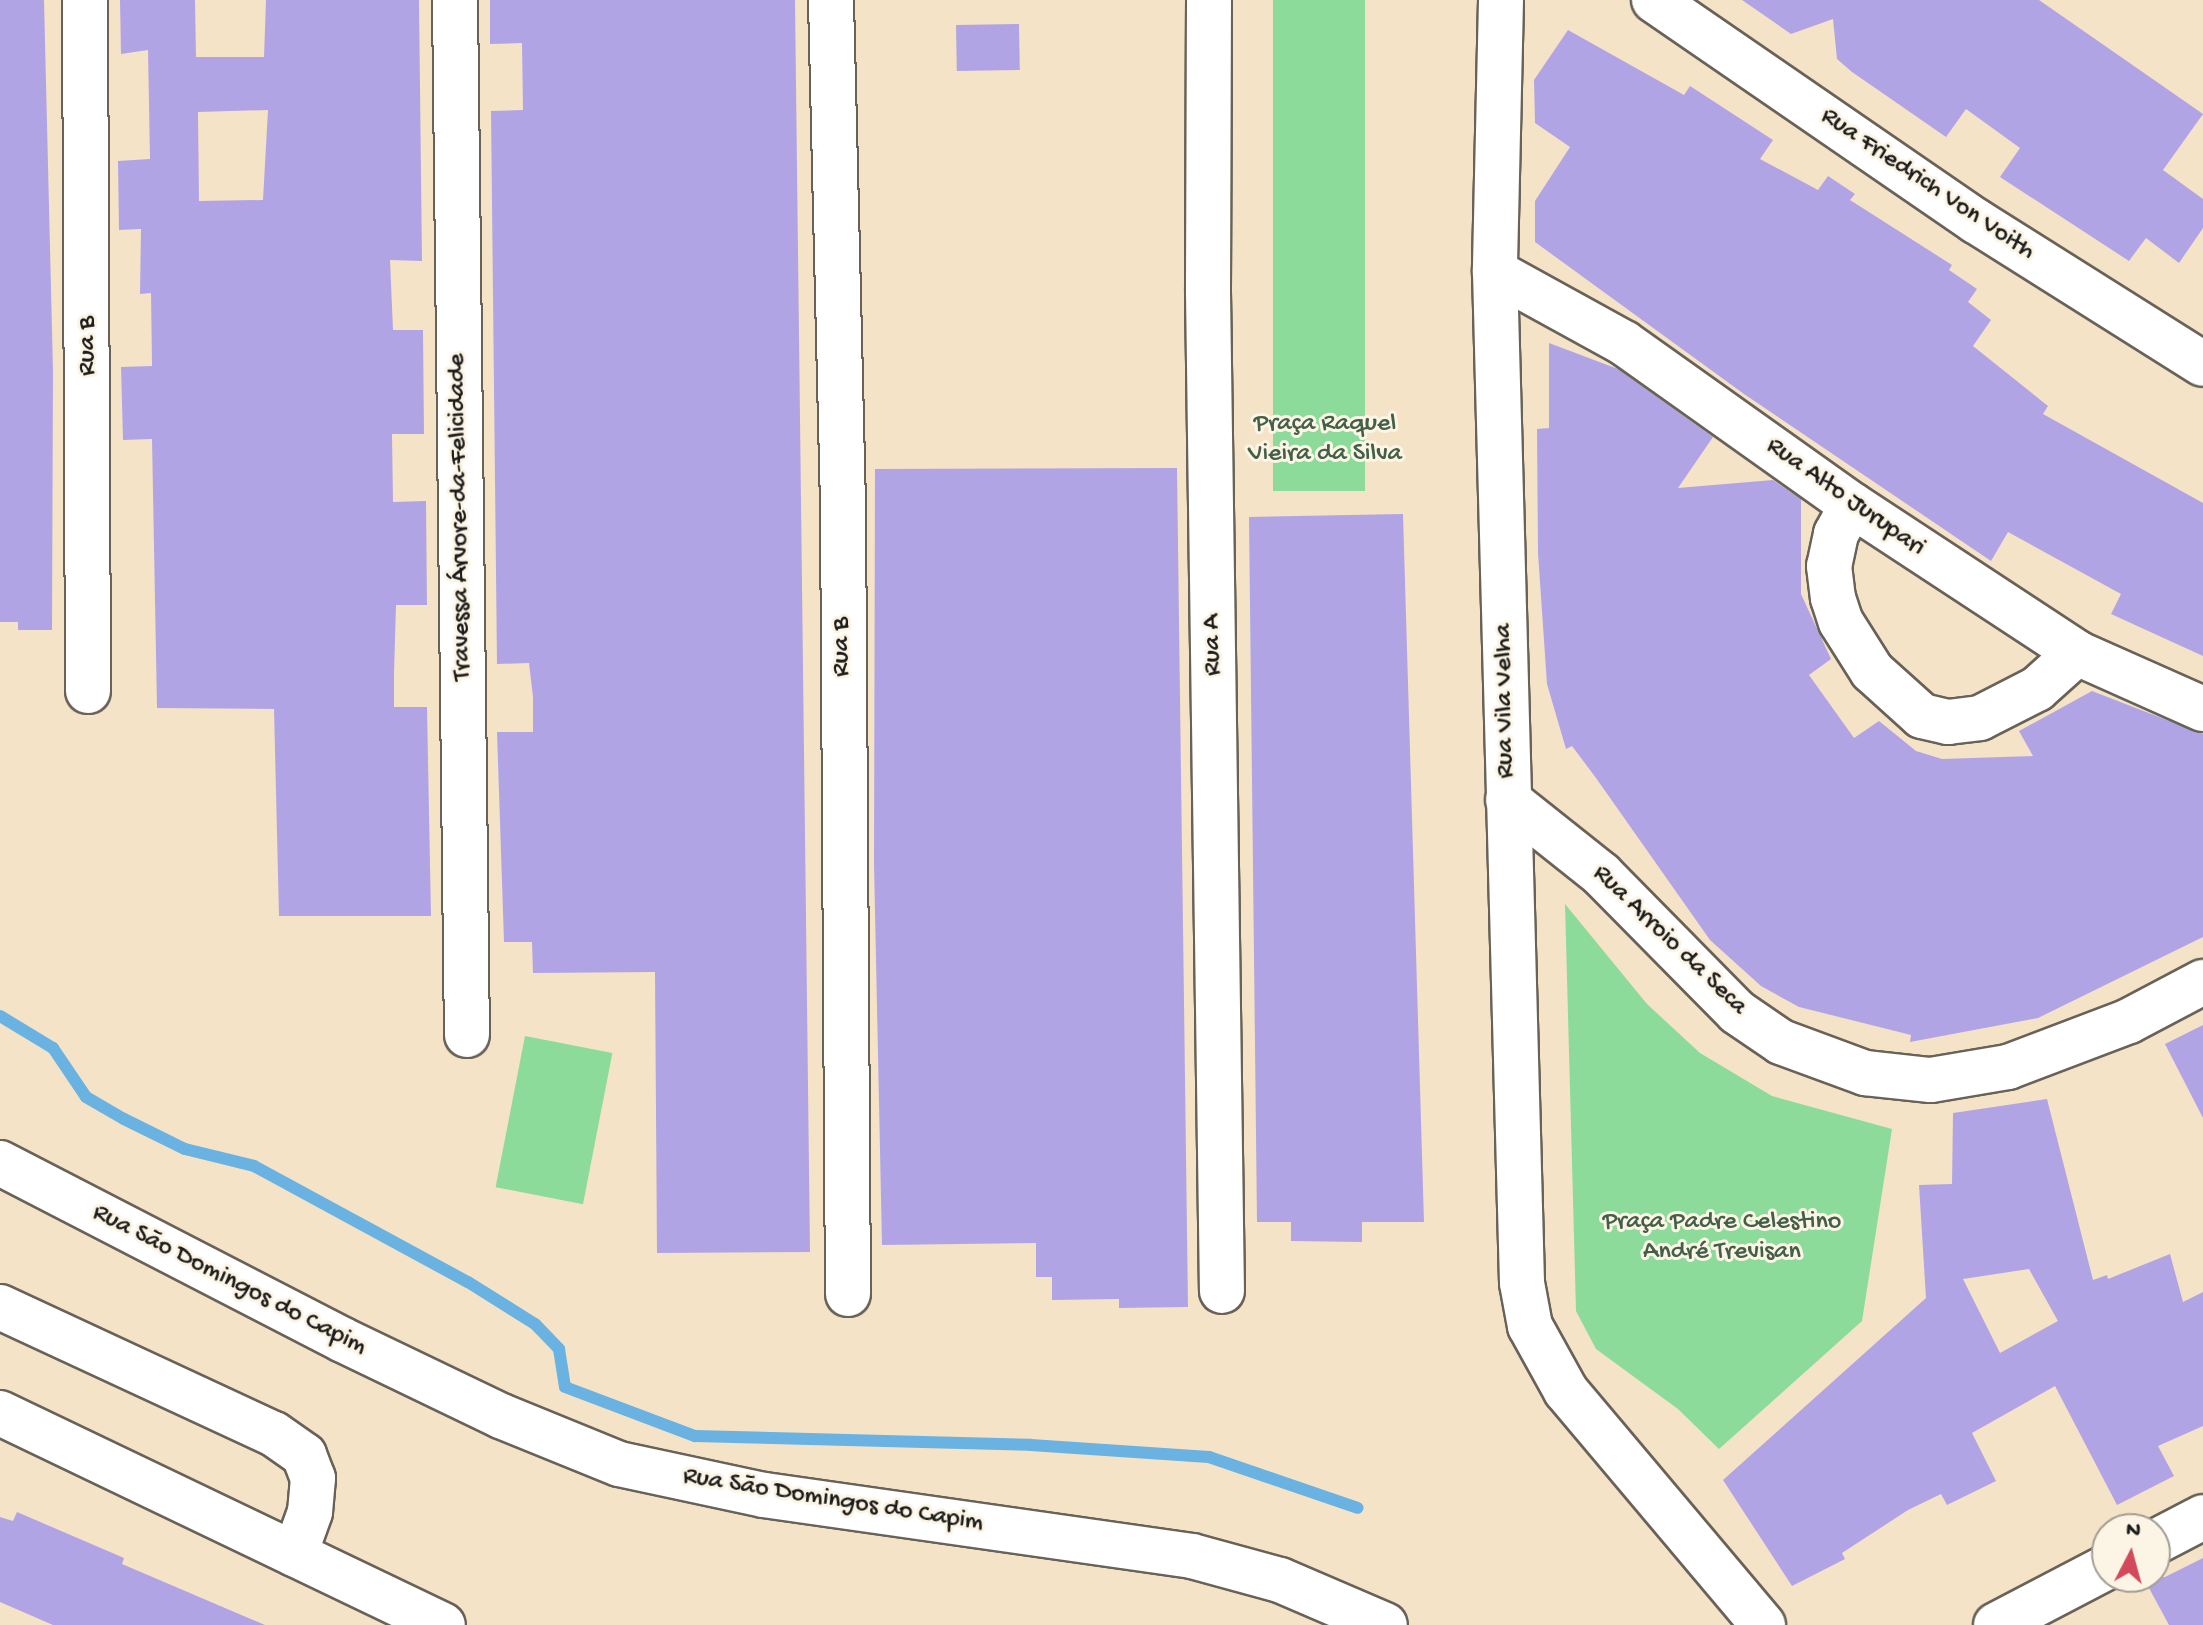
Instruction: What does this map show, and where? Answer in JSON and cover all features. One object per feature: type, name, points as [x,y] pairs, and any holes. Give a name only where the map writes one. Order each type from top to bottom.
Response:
[{"type":"street","name":"Rua B","points":[[85,0],[88,691]]},
{"type":"street","name":"Travessa Árvore-da-Felicidade","points":[[455,0],[467,1035]]},
{"type":"street","name":"Rua B","points":[[831,0],[843,507],[848,1294]]},
{"type":"street","name":"Rua A","points":[[1209,0],[1208,292],[1222,1291]]},
{"type":"street","name":"Rua Vila Velha","points":[[1501,0],[1495,272],[1522,1283],[1530,1326],[1566,1391],[1763,1625]]},
{"type":"street","name":"Rua Friedrich Von Voith","points":[[1654,0],[1976,221],[2203,364]]},
{"type":"street","name":"Rua Alto Jurupari","points":[[1495,272],[1624,343],[1852,505],[2077,653],[2203,709]]},
{"type":"street","points":[[1852,505],[1836,534],[1829,566],[1833,598],[1841,622],[1872,671],[1922,716],[1948,722],[1980,718],[2037,689],[2077,653]]},
{"type":"street","name":"Rua Arroio da Seca","points":[[1508,800],[1601,874],[1737,1012],[1781,1042],[1865,1073],[1931,1080],[2008,1067],[2129,1021],[2203,982]]},
{"type":"street","name":"Rua São Domingos do Capim","points":[[0,1163],[357,1347],[501,1416],[619,1464],[764,1495],[1192,1556],[1280,1580],[1380,1623]]},
{"type":"street","points":[[0,1307],[274,1434],[304,1455],[313,1478],[310,1512],[295,1554]]},
{"type":"street","points":[[0,1413],[443,1625]]},
{"type":"street","points":[[2171,1534],[2203,1517]]},
{"type":"street","points":[[1996,1625],[2091,1575]]},
{"type":"green space","name":"Praça Raquel Vieira da Silva","points":[[1273,0],[1365,0],[1365,491],[1273,491]]},
{"type":"green space","name":"Praça Padre Celestino André Trevisan","points":[[1565,904],[1647,1004],[1700,1053],[1772,1096],[1892,1129],[1862,1321],[1719,1449],[1678,1409],[1596,1349],[1576,1311]]},
{"type":"green space","points":[[525,1036],[612,1053],[583,1204],[496,1187]]},
{"type":"building","points":[[0,0],[44,0],[53,371],[52,630],[18,630],[18,622],[0,622]]},
{"type":"building","points":[[120,0],[195,0],[196,57],[264,57],[266,0],[419,0],[422,261],[390,260],[393,330],[423,330],[424,434],[392,434],[393,502],[426,501],[427,605],[396,605],[394,707],[427,707],[431,916],[279,916],[274,709],[157,708],[152,439],[123,440],[121,367],[152,366],[151,293],[140,294],[141,229],[119,230],[118,161],[150,159],[148,50],[121,54]],"holes":[[[268,110],[263,200],[199,201],[198,112]]]},
{"type":"building","points":[[490,0],[795,0],[810,1252],[657,1253],[655,972],[533,973],[532,942],[504,942],[497,732],[533,732],[533,697],[529,663],[497,664],[491,111],[523,110],[522,43],[490,44]]},
{"type":"building","points":[[1742,0],[2039,0],[2203,114],[2163,170],[2203,199],[2203,228],[2179,263],[2146,238],[2129,261],[2000,177],[2020,148],[1966,109],[1946,137],[1852,72],[1837,59],[1833,19],[1791,34]]},
{"type":"building","points":[[1019,24],[1020,70],[957,71],[956,25]]},
{"type":"building","points":[[1568,30],[1684,95],[1690,86],[1773,140],[1760,159],[1818,190],[1828,176],[1855,194],[1850,200],[1952,265],[1949,270],[1977,289],[1968,302],[1991,320],[1973,346],[2048,406],[2043,414],[2203,503],[2203,656],[2111,614],[2121,594],[2008,532],[1991,561],[1744,394],[1535,242],[1535,201],[1570,147],[1535,123],[1534,80]]},
{"type":"building","points":[[1549,343],[1618,369],[1713,437],[1678,488],[1773,480],[1801,499],[1801,594],[1831,659],[1809,675],[1854,738],[1879,721],[1916,751],[1942,759],[2033,756],[2019,731],[2092,691],[2203,734],[2203,937],[2038,1018],[1910,1042],[1911,1035],[1799,1007],[1761,986],[1710,940],[1572,746],[1566,749],[1547,684],[1538,553],[1537,429],[1549,428]]},
{"type":"building","points":[[1177,468],[1188,1307],[1119,1308],[1119,1299],[1052,1300],[1052,1277],[1036,1277],[1036,1243],[882,1245],[874,864],[875,469]]},
{"type":"building","points":[[1403,514],[1424,1222],[1362,1222],[1362,1242],[1291,1241],[1291,1222],[1257,1222],[1249,517]]},
{"type":"building","points":[[2203,1025],[2203,1118],[2165,1044]]},
{"type":"building","points":[[2047,1099],[2093,1280],[2107,1275],[2108,1279],[2170,1254],[2183,1302],[2203,1292],[2203,1426],[2158,1446],[2174,1476],[2117,1505],[2055,1386],[1972,1433],[1996,1481],[1947,1505],[1941,1494],[1908,1510],[1842,1553],[1845,1559],[1792,1586],[1723,1480],[1926,1298],[1919,1185],[1952,1184],[1953,1113]],"holes":[[[2029,1269],[2058,1321],[2000,1353],[1963,1279]]]},
{"type":"building","points":[[17,1512],[124,1558],[122,1564],[265,1625],[53,1625],[0,1602],[0,1517],[13,1521]]},
{"type":"building","points":[[2203,1558],[2203,1625],[2169,1625],[2152,1593],[2171,1593],[2171,1574]]},
{"type":"waterway","points":[[0,1016],[53,1048],[86,1097],[124,1119],[185,1149],[254,1166],[468,1282],[535,1324],[559,1349],[565,1387],[695,1436],[1031,1445],[1209,1457],[1358,1508]]}]
